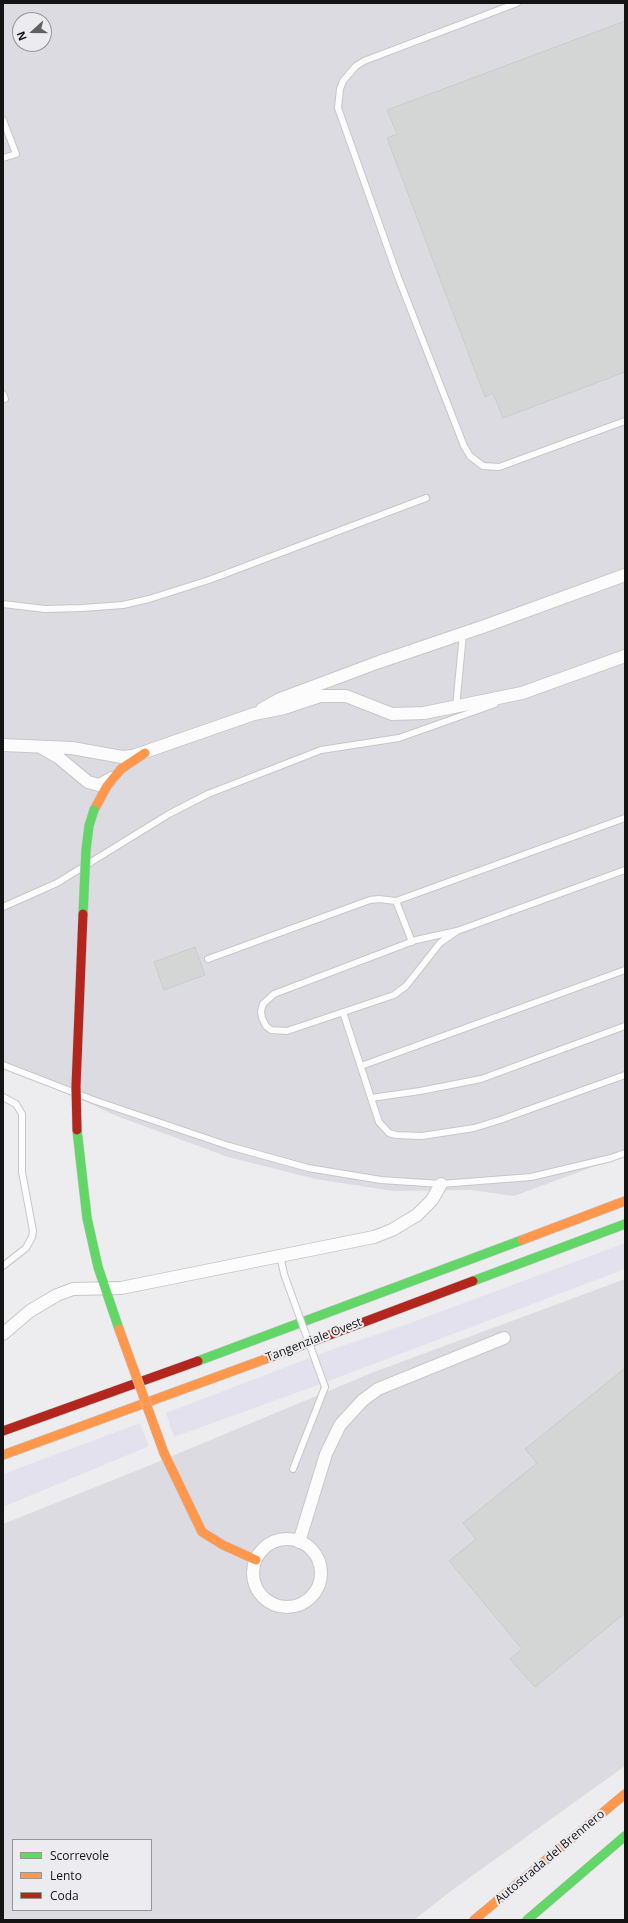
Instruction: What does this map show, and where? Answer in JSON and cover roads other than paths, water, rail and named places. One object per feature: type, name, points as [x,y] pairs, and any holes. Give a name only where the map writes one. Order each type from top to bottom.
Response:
[{"type":"main road","points":[[144,753],[132,760],[114,776],[94,810],[86,850],[76,1086],[77,1130],[87,1218],[98,1266],[164,1453],[202,1532],[223,1545],[256,1560]]},
{"type":"main road","name":"Tangenziale Ovest","points":[[3,1431],[172,1371],[625,1201]]},
{"type":"main road","name":"Tangenziale Ovest","points":[[3,1455],[625,1224]]},
{"type":"main road","name":"Autostrada del Brennero","points":[[474,1920],[625,1794]]},
{"type":"main road","points":[[527,1920],[625,1836]]},
{"type":"street","points":[[254,714],[280,699],[379,662],[463,634],[625,575]]},
{"type":"street","points":[[3,745],[72,748],[128,757],[144,753],[254,714],[284,708],[320,696],[333,695],[358,699],[392,714],[408,715],[455,712],[522,693],[625,656]]},
{"type":"street","points":[[39,747],[58,757],[88,782],[104,784],[114,776]]},
{"type":"street","points":[[3,1334],[30,1311],[57,1295],[73,1289],[121,1288],[374,1237],[392,1230],[417,1214],[427,1206],[441,1184]]},
{"type":"street","points":[[300,1542],[326,1454],[340,1425],[364,1400],[378,1389],[504,1338]]},
{"type":"street","points":[[290,1539],[300,1542],[314,1553],[318,1561],[320,1574],[318,1588],[312,1596],[297,1606],[279,1606],[263,1597],[254,1581],[253,1572],[256,1560],[265,1547],[272,1542],[290,1539]]},
{"type":"lane","points":[[517,3],[364,61],[348,73],[340,89],[338,108],[402,286],[464,446],[470,456],[484,466],[499,467],[625,421]]},
{"type":"lane","points":[[3,120],[16,154],[3,158]]},
{"type":"lane","points":[[3,604],[45,609],[82,608],[122,605],[149,599],[202,582],[426,498]]},
{"type":"lane","points":[[3,907],[57,883],[169,814],[208,794],[321,750],[338,746],[399,738],[455,712],[463,634]]},
{"type":"lane","points":[[208,959],[370,900],[379,899],[396,901],[625,818]]},
{"type":"lane","points":[[457,931],[440,944],[400,992],[287,1031],[280,1032],[271,1030],[266,1026],[262,1018],[261,1011],[267,999],[274,994],[412,942],[457,931],[625,870]]},
{"type":"lane","points":[[396,901],[412,942]]},
{"type":"lane","points":[[361,1066],[625,970]]},
{"type":"lane","points":[[343,1012],[379,1122],[389,1133],[396,1135],[422,1136],[474,1128],[500,1120],[625,1074]]},
{"type":"lane","points":[[371,1098],[420,1092],[480,1079],[625,1026]]},
{"type":"lane","points":[[3,1065],[96,1101],[243,1150],[308,1168],[381,1180],[441,1184],[531,1177],[611,1158],[625,1153]]},
{"type":"lane","points":[[3,1097],[16,1104],[22,1114],[22,1172],[33,1231],[32,1237],[26,1248],[3,1266]]},
{"type":"lane","points":[[280,1255],[284,1274],[325,1387],[293,1469]]}]
